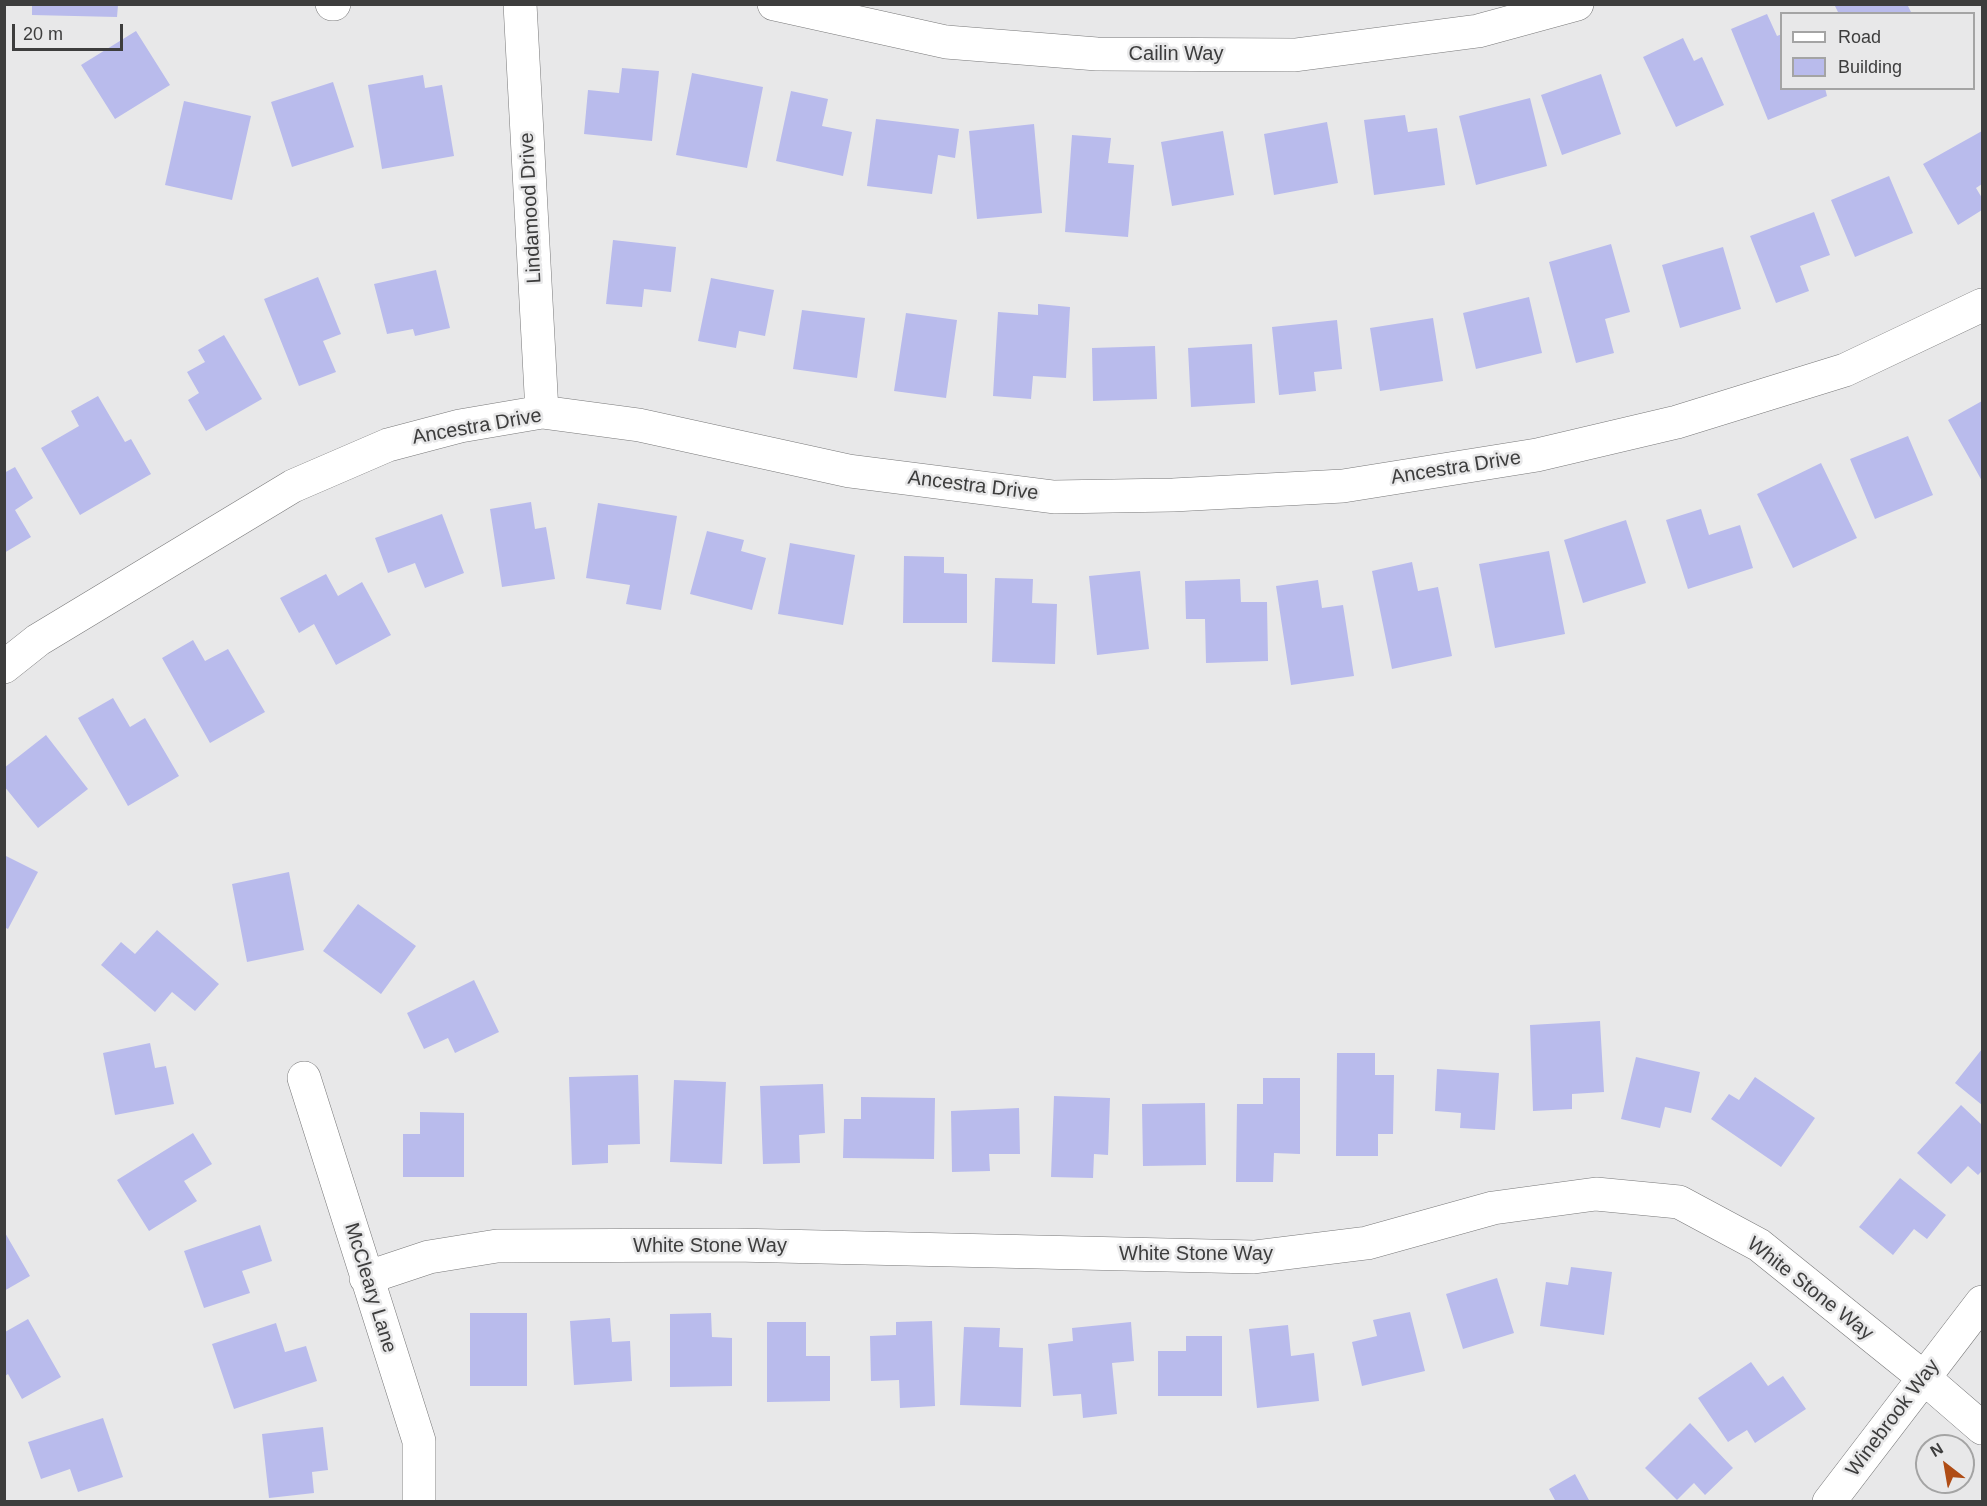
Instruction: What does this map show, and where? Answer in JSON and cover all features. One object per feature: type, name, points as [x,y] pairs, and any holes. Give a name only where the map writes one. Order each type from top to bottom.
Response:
[{"type":"street","name":"Lindamood Drive","points":[[520,4],[542,412]]},
{"type":"street","name":"Cailin Way","points":[[774,4],[946,42],[1097,54],[1284,55],[1478,31],[1577,4]]},
{"type":"street","name":"Ancestra Drive","points":[[4,667],[38,640],[293,486],[388,444],[460,426],[542,412],[639,425],[849,471],[1054,496],[1173,495],[1343,486],[1537,455],[1677,422],[1845,370],[1983,305]]},
{"type":"street","name":"McCleary Lane","points":[[304,1078],[419,1441],[419,1502]]},
{"type":"street","name":"White Stone Way","points":[[366,1278],[429,1257],[497,1246],[735,1245],[1254,1257],[1367,1243],[1493,1208],[1596,1194],[1678,1202],[1760,1245],[1983,1428]]},
{"type":"street","name":"Winebrook Way","points":[[1829,1502],[1956,1334],[1983,1302]]},
{"type":"building","points":[[1834,4],[1907,4],[1911,12],[1838,12]]},
{"type":"building","points":[[32,5],[118,5],[117,17],[32,15]]},
{"type":"building","points":[[1767,14],[1777,36],[1780,35],[1780,90],[1826,90],[1827,96],[1768,120],[1731,29]]},
{"type":"building","points":[[136,31],[170,85],[115,119],[81,65]]},
{"type":"building","points":[[1683,38],[1694,61],[1702,57],[1724,105],[1676,127],[1643,57]]},
{"type":"building","points":[[622,68],[659,71],[652,141],[584,134],[588,90],[619,93]]},
{"type":"building","points":[[692,73],[763,87],[747,168],[676,155]]},
{"type":"building","points":[[1601,74],[1621,134],[1562,155],[1541,95]]},
{"type":"building","points":[[423,75],[425,88],[442,85],[454,156],[382,169],[368,85]]},
{"type":"building","points":[[333,82],[354,147],[292,167],[271,102]]},
{"type":"building","points":[[791,91],[828,99],[822,126],[852,132],[843,176],[776,161]]},
{"type":"building","points":[[1530,98],[1547,166],[1476,185],[1459,116]]},
{"type":"building","points":[[184,101],[251,116],[232,200],[165,185]]},
{"type":"building","points":[[1405,115],[1408,132],[1437,128],[1445,185],[1374,195],[1364,120]]},
{"type":"building","points":[[876,119],[959,129],[955,158],[938,155],[932,194],[867,186]]},
{"type":"building","points":[[1327,122],[1338,183],[1274,195],[1264,134]]},
{"type":"building","points":[[1034,124],[1042,213],[977,219],[969,131]]},
{"type":"building","points":[[1223,131],[1234,195],[1172,206],[1161,142]]},
{"type":"building","points":[[1982,131],[1982,184],[1976,188],[1982,198],[1982,210],[1958,225],[1923,164]]},
{"type":"building","points":[[1072,135],[1111,138],[1108,163],[1134,165],[1128,237],[1065,232]]},
{"type":"building","points":[[1889,176],[1913,233],[1855,257],[1831,200]]},
{"type":"building","points":[[1814,212],[1830,255],[1800,266],[1809,291],[1776,303],[1750,236]]},
{"type":"building","points":[[613,240],[676,247],[671,292],[644,289],[642,307],[606,304]]},
{"type":"building","points":[[1611,244],[1630,312],[1605,319],[1614,353],[1576,363],[1549,262]]},
{"type":"building","points":[[1723,247],[1741,309],[1680,328],[1662,265]]},
{"type":"building","points":[[436,270],[450,328],[415,336],[413,329],[387,334],[374,284]]},
{"type":"building","points":[[318,277],[341,334],[323,341],[336,372],[299,386],[264,299]]},
{"type":"building","points":[[711,278],[774,290],[765,336],[739,331],[736,348],[698,341]]},
{"type":"building","points":[[1529,297],[1542,353],[1476,369],[1463,313]]},
{"type":"building","points":[[1038,304],[1070,307],[1066,378],[1033,376],[1031,399],[993,396],[998,312],[1038,315]]},
{"type":"building","points":[[802,310],[865,318],[857,378],[793,369]]},
{"type":"building","points":[[906,313],[957,320],[946,398],[894,391]]},
{"type":"building","points":[[1433,318],[1443,381],[1380,391],[1370,328]]},
{"type":"building","points":[[1337,320],[1342,369],[1314,372],[1316,391],[1279,395],[1272,327]]},
{"type":"building","points":[[224,335],[262,399],[206,431],[188,400],[199,393],[187,372],[205,362],[198,350]]},
{"type":"building","points":[[1252,344],[1255,403],[1191,407],[1188,348]]},
{"type":"building","points":[[1155,346],[1157,399],[1093,401],[1092,348]]},
{"type":"building","points":[[98,396],[125,442],[131,439],[151,474],[80,515],[41,448],[79,426],[71,411]]},
{"type":"building","points":[[1982,401],[1982,481],[1948,420]]},
{"type":"building","points":[[1908,436],[1933,495],[1875,519],[1850,459]]},
{"type":"building","points":[[1821,463],[1857,538],[1793,568],[1757,494]]},
{"type":"building","points":[[15,467],[33,498],[15,510],[31,537],[4,553],[4,473]]},
{"type":"building","points":[[531,502],[535,529],[546,527],[555,579],[502,587],[490,509]]},
{"type":"building","points":[[598,503],[677,516],[661,610],[626,604],[630,585],[586,578]]},
{"type":"building","points":[[1701,509],[1709,535],[1740,525],[1753,568],[1688,589],[1666,520]]},
{"type":"building","points":[[442,514],[464,573],[425,588],[415,563],[388,573],[375,538]]},
{"type":"building","points":[[1626,520],[1646,583],[1583,603],[1564,540]]},
{"type":"building","points":[[707,531],[744,540],[741,551],[766,558],[752,610],[690,594]]},
{"type":"building","points":[[790,543],[855,555],[843,625],[778,614]]},
{"type":"building","points":[[1549,551],[1565,634],[1495,648],[1479,564]]},
{"type":"building","points":[[904,556],[944,557],[944,573],[967,574],[967,623],[903,623]]},
{"type":"building","points":[[1412,562],[1418,591],[1438,587],[1452,656],[1392,669],[1372,571]]},
{"type":"building","points":[[1140,571],[1149,649],[1097,655],[1089,576]]},
{"type":"building","points":[[326,574],[338,596],[362,582],[391,635],[336,665],[314,624],[299,633],[280,598]]},
{"type":"building","points":[[995,578],[1033,579],[1032,603],[1057,604],[1055,664],[992,662]]},
{"type":"building","points":[[1240,579],[1241,602],[1267,602],[1268,661],[1206,663],[1205,619],[1186,619],[1185,581]]},
{"type":"building","points":[[1318,580],[1322,608],[1343,605],[1354,676],[1291,685],[1276,586]]},
{"type":"building","points":[[193,640],[205,661],[228,649],[265,712],[210,743],[162,658]]},
{"type":"building","points":[[113,698],[130,727],[145,718],[179,776],[128,806],[78,718]]},
{"type":"building","points":[[46,735],[88,789],[38,828],[4,786],[4,768]]},
{"type":"building","points":[[4,855],[38,872],[8,929],[4,927]]},
{"type":"building","points":[[289,872],[304,950],[247,962],[232,884]]},
{"type":"building","points":[[358,904],[416,946],[381,994],[323,951]]},
{"type":"building","points":[[157,930],[219,984],[195,1011],[172,992],[155,1012],[101,965],[121,942],[135,954]]},
{"type":"building","points":[[474,980],[499,1032],[455,1053],[448,1038],[424,1049],[407,1013]]},
{"type":"building","points":[[1600,1021],[1604,1092],[1572,1094],[1572,1109],[1533,1111],[1530,1025]]},
{"type":"building","points":[[150,1043],[155,1068],[166,1066],[174,1104],[115,1115],[103,1053]]},
{"type":"building","points":[[1982,1049],[1982,1105],[1955,1083]]},
{"type":"building","points":[[1337,1053],[1375,1053],[1375,1075],[1394,1075],[1393,1134],[1378,1134],[1378,1156],[1336,1156]]},
{"type":"building","points":[[1636,1057],[1700,1072],[1691,1113],[1665,1107],[1660,1128],[1621,1119]]},
{"type":"building","points":[[1437,1069],[1499,1073],[1495,1130],[1460,1128],[1461,1113],[1435,1111]]},
{"type":"building","points":[[638,1075],[640,1144],[608,1145],[608,1163],[572,1165],[569,1077]]},
{"type":"building","points":[[1755,1077],[1815,1118],[1781,1167],[1711,1119],[1729,1094],[1739,1100]]},
{"type":"building","points":[[1263,1078],[1300,1078],[1300,1154],[1274,1153],[1273,1182],[1236,1182],[1237,1104],[1263,1104]]},
{"type":"building","points":[[674,1080],[726,1082],[722,1164],[670,1162]]},
{"type":"building","points":[[823,1084],[825,1133],[799,1135],[800,1163],[763,1164],[760,1086]]},
{"type":"building","points":[[1054,1096],[1110,1098],[1108,1155],[1094,1154],[1093,1178],[1051,1177]]},
{"type":"building","points":[[861,1097],[935,1098],[934,1159],[843,1158],[844,1119],[861,1119]]},
{"type":"building","points":[[1205,1103],[1206,1165],[1143,1166],[1142,1104]]},
{"type":"building","points":[[1961,1105],[1982,1125],[1982,1171],[1978,1175],[1968,1166],[1951,1184],[1917,1153]]},
{"type":"building","points":[[1019,1108],[1020,1154],[989,1154],[990,1171],[952,1172],[951,1111]]},
{"type":"building","points":[[420,1112],[464,1113],[464,1177],[403,1177],[403,1134],[420,1134]]},
{"type":"building","points":[[193,1133],[212,1164],[184,1181],[197,1201],[149,1231],[117,1180]]},
{"type":"building","points":[[1900,1178],[1946,1215],[1927,1239],[1914,1229],[1893,1255],[1859,1227]]},
{"type":"building","points":[[260,1225],[272,1261],[242,1271],[250,1293],[204,1308],[184,1251]]},
{"type":"building","points":[[4,1231],[30,1276],[4,1291]]},
{"type":"building","points":[[1571,1267],[1612,1272],[1604,1335],[1540,1326],[1546,1282],[1568,1285]]},
{"type":"building","points":[[1497,1278],[1514,1333],[1463,1349],[1446,1294]]},
{"type":"building","points":[[1410,1312],[1425,1371],[1362,1386],[1352,1342],[1377,1336],[1373,1320]]},
{"type":"building","points":[[470,1313],[527,1313],[527,1386],[470,1386]]},
{"type":"building","points":[[711,1313],[712,1337],[732,1338],[732,1386],[670,1387],[670,1314]]},
{"type":"building","points":[[610,1318],[612,1342],[630,1341],[632,1381],[574,1385],[570,1321]]},
{"type":"building","points":[[28,1319],[61,1377],[22,1399],[8,1374],[5,1376],[5,1332]]},
{"type":"building","points":[[932,1321],[935,1406],[900,1408],[899,1380],[871,1381],[870,1336],[896,1335],[896,1322]]},
{"type":"building","points":[[767,1322],[806,1322],[806,1356],[830,1356],[830,1401],[767,1402]]},
{"type":"building","points":[[1131,1322],[1134,1361],[1112,1363],[1117,1414],[1083,1418],[1081,1394],[1053,1396],[1048,1344],[1073,1341],[1072,1328]]},
{"type":"building","points":[[276,1323],[285,1352],[306,1346],[317,1381],[234,1409],[212,1344]]},
{"type":"building","points":[[1288,1325],[1291,1356],[1314,1353],[1319,1401],[1257,1408],[1249,1329]]},
{"type":"building","points":[[964,1327],[1000,1328],[999,1347],[1023,1348],[1021,1407],[960,1405]]},
{"type":"building","points":[[1186,1336],[1222,1336],[1222,1396],[1158,1396],[1158,1351],[1186,1351]]},
{"type":"building","points":[[1751,1362],[1768,1386],[1783,1376],[1806,1409],[1755,1443],[1747,1430],[1728,1442],[1698,1398]]},
{"type":"building","points":[[103,1418],[123,1477],[78,1492],[70,1469],[41,1479],[28,1442]]},
{"type":"building","points":[[1690,1423],[1733,1468],[1705,1495],[1694,1483],[1677,1500],[1645,1468]]},
{"type":"building","points":[[323,1427],[328,1470],[312,1472],[314,1493],[269,1498],[262,1434]]},
{"type":"building","points":[[1575,1474],[1590,1502],[1556,1502],[1549,1489]]}]
